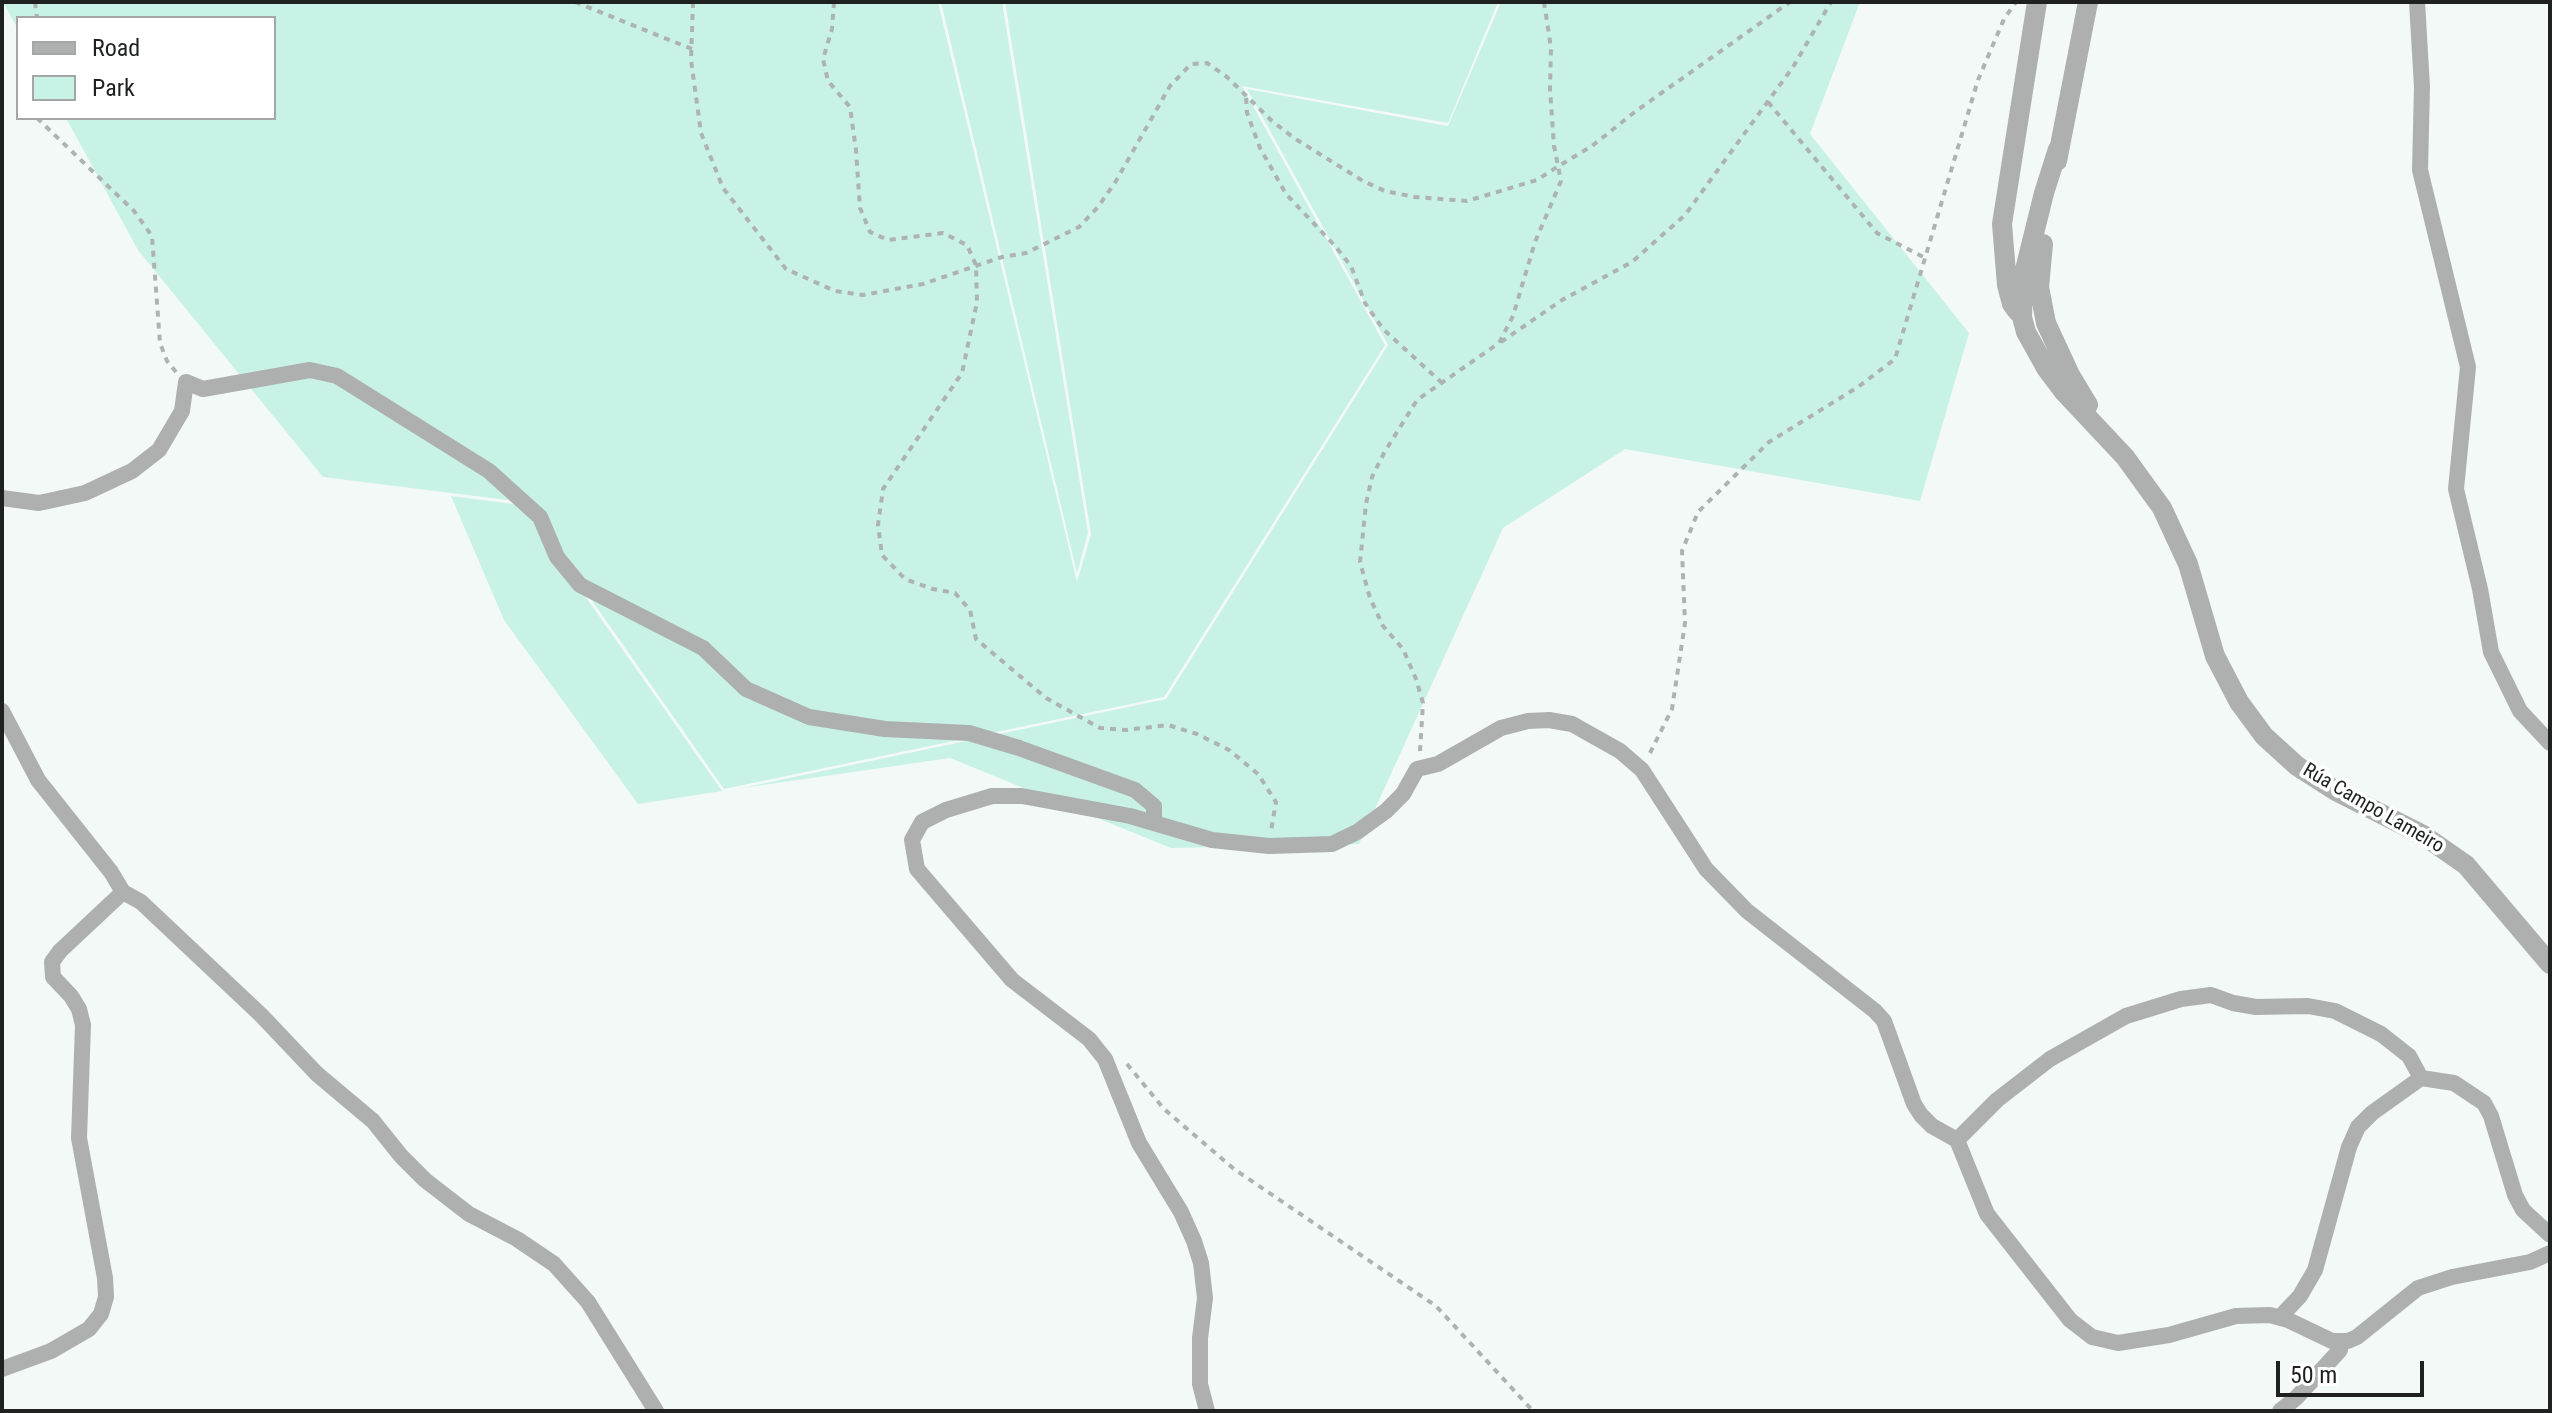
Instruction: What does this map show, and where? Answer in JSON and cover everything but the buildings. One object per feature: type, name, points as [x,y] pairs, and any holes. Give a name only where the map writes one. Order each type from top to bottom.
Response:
[{"type":"street","points":[[2037,2],[2009,171],[2011,214],[2024,270],[2046,323],[2066,367],[2104,433]]},
{"type":"street","points":[[2088,2],[2058,149],[2053,195],[2041,254],[2007,285],[2012,304],[2022,317],[2046,368],[2064,392],[2104,433]]},
{"type":"street","points":[[2417,2],[2422,87],[2420,170],[2468,367],[2456,489],[2480,589],[2491,652],[2520,711],[2550,743]]},
{"type":"street","points":[[2022,317],[2024,270],[2058,149]]},
{"type":"street","points":[[2,498],[39,503],[85,493],[132,471],[159,450],[182,411],[186,382],[203,389],[310,370],[337,376],[489,471],[540,517],[557,557],[580,585],[703,648],[746,689],[809,717],[885,729],[969,733],[1019,748],[1135,790],[1154,806],[1154,823]]},
{"type":"street","name":"Rúa Campo Lameiro","points":[[2104,433],[2145,483],[2173,528],[2188,564],[2215,656],[2239,702],[2258,729],[2280,752],[2317,780],[2423,835],[2466,865],[2550,964]]},
{"type":"street","points":[[2,711],[38,780],[111,872],[123,892],[141,902],[261,1015],[317,1074],[373,1121],[425,1180],[469,1214],[517,1239],[554,1264],[588,1302],[656,1411]]},
{"type":"street","points":[[1207,1411],[1200,1384],[1200,1338],[1205,1298],[1201,1263],[1194,1241],[1181,1212],[1133,1130],[1105,1059],[1089,1039],[1012,980],[917,869],[912,840],[922,822],[946,810],[992,796],[1044,799],[1154,823],[1212,840],[1269,846],[1332,844],[1357,832],[1386,811],[1403,794],[1417,769],[1438,764],[1501,728],[1528,721],[1549,720],[1572,724],[1596,736],[1642,770],[1706,869],[1747,911],[1884,1021],[1914,1104],[1921,1115],[1932,1126],[1957,1140],[1987,1214],[2070,1320],[2092,1337],[2118,1343],[2169,1335],[2236,1316],[2280,1317],[2332,1341],[2341,1342],[2357,1337],[2418,1288],[2452,1277],[2530,1262],[2550,1253]]},
{"type":"street","points":[[2,1369],[73,1340],[89,1329],[104,1305],[105,1278],[79,1138],[83,1025],[79,1009],[71,996],[53,977],[52,962],[123,892]]},
{"type":"street","points":[[1957,1140],[1997,1100],[2050,1059],[2126,1016],[2181,999],[2211,995],[2256,1007],[2308,1006],[2335,1011],[2381,1034],[2409,1056],[2421,1078]]},
{"type":"street","points":[[2280,1317],[2300,1296],[2315,1270],[2349,1147],[2358,1127],[2372,1113],[2421,1078],[2438,1078],[2454,1083],[2484,1103],[2491,1116],[2515,1195],[2523,1210],[2550,1235]]},
{"type":"street","points":[[2280,1411],[2340,1350],[2341,1342]]},
{"type":"path","points":[[575,2],[692,49]]},
{"type":"path","points":[[693,2],[692,49],[701,133],[723,188],[786,269],[835,291],[863,295],[923,284],[976,265],[1026,253],[1079,227],[1116,181],[1170,86],[1191,64],[1207,63],[1227,77],[1272,121],[1317,154],[1385,191],[1441,201],[1467,201],[1537,180],[1592,146],[1636,111],[1790,2]]},
{"type":"path","points":[[834,2],[832,29],[823,59],[828,81],[850,107],[860,208],[870,232],[888,240],[943,233],[967,245],[976,265],[977,302],[962,373],[883,489],[878,525],[882,555],[905,579],[955,593],[970,610],[976,639],[1046,698],[1100,728],[1126,730],[1168,725],[1197,734],[1229,750],[1258,774],[1276,802],[1269,846]]},
{"type":"path","points":[[1499,343],[1513,316],[1535,242],[1561,181],[1557,167],[1550,89],[1551,48],[1544,2]]},
{"type":"path","points":[[1417,769],[1423,739],[1423,703],[1403,649],[1383,626],[1370,598],[1360,562],[1366,504],[1372,477],[1384,453],[1417,400],[1562,300],[1632,262],[1685,215],[1793,67],[1831,2]]},
{"type":"path","points":[[1642,770],[1672,709],[1685,623],[1682,551],[1698,512],[1769,442],[1858,387],[1895,359],[1978,80],[2004,19],[2016,2]]},
{"type":"path","points":[[1246,96],[1247,113],[1260,148],[1286,194],[1351,266],[1365,303],[1383,329],[1442,383]]},
{"type":"path","points":[[1768,102],[1877,233],[1925,258]]},
{"type":"path","points":[[39,120],[134,211],[152,236],[160,343],[167,361],[186,382]]},
{"type":"path","points":[[1105,1059],[1118,1057],[1134,1071],[1164,1109],[1234,1169],[1436,1306],[1533,1411]]},
{"type":"green space","points":[[3,2],[938,2],[1077,582],[1091,534],[1005,2],[1498,2],[1448,123],[1242,86],[1385,345],[1164,697],[724,789],[523,502],[323,477],[138,250],[67,120],[276,120],[276,16],[16,16],[16,25]]},
{"type":"green space","points":[[941,2],[1002,2],[1088,533],[1077,573]]},
{"type":"green space","points":[[1501,2],[1860,2],[1810,134],[1969,333],[1920,501],[1625,449],[1503,528],[1359,844],[1171,848],[950,758],[742,788],[1166,699],[1388,345],[1247,89],[1448,126]]},
{"type":"green space","points":[[451,496],[521,505],[722,791],[638,804],[504,620]]}]
